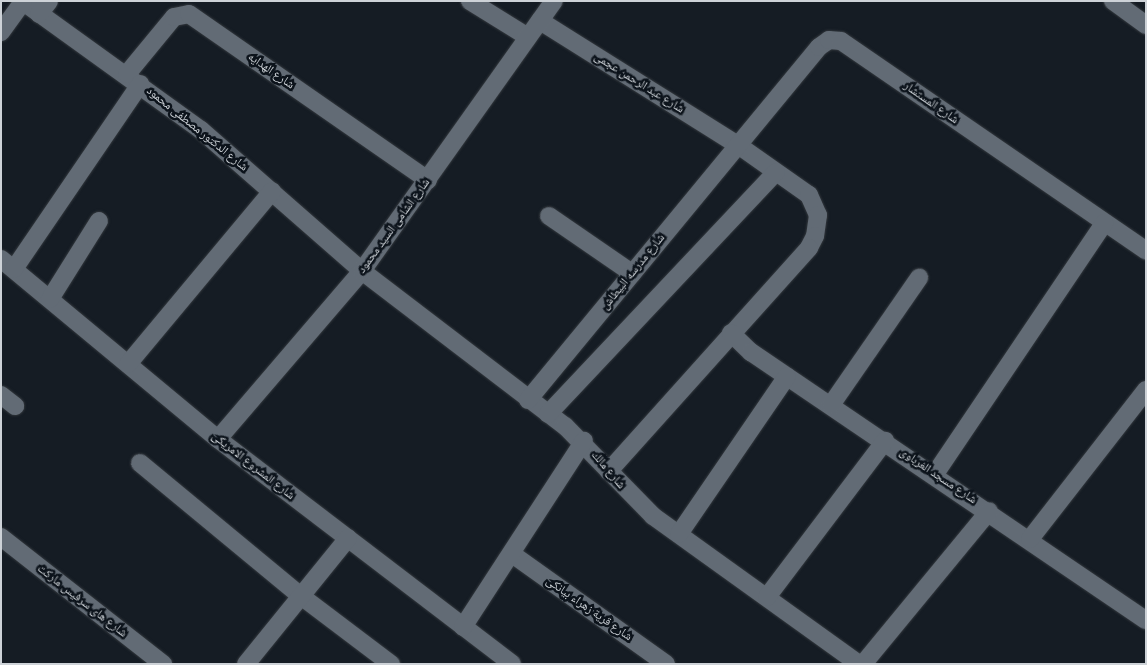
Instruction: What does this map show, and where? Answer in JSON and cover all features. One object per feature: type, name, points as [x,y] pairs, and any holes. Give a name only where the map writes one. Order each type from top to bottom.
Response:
[{"type":"street","points":[[470,1],[528,37]]},
{"type":"street","name":"شارع الشامى السيد محمود","points":[[218,440],[362,271],[554,1]]},
{"type":"street","points":[[1113,1],[1146,25]]},
{"type":"street","points":[[1,32],[22,2]]},
{"type":"street","name":"شارع الدكتور مصطفى محمود","points":[[22,2],[44,8],[272,192],[362,271]]},
{"type":"street","name":"شارع الهدايه","points":[[7,264],[174,17],[189,14],[428,180]]},
{"type":"street","name":"شارع عبد الرحمن عجمى","points":[[540,21],[738,145],[809,195],[815,204],[818,215],[815,236],[731,333]]},
{"type":"street","name":"شارع المستشار","points":[[738,145],[819,47],[835,39],[1146,251]]},
{"type":"street","name":"شارع مدرسه البيطاش","points":[[528,400],[738,145]]},
{"type":"street","points":[[548,414],[776,172]]},
{"type":"street","points":[[128,364],[272,192]]},
{"type":"street","points":[[549,216],[632,273]]},
{"type":"street","points":[[50,299],[100,221]]},
{"type":"street","points":[[935,474],[1104,223]]},
{"type":"street","name":"شارع المشروع الامريكى","points":[[7,264],[218,440],[512,664]]},
{"type":"street","name":"شارع مالك","points":[[362,271],[584,442],[653,516],[859,664]]},
{"type":"street","points":[[831,405],[919,278]]},
{"type":"street","points":[[609,471],[731,333]]},
{"type":"street","name":"شارع مسجد الغرباوى","points":[[731,333],[787,376],[935,474],[1146,620]]},
{"type":"street","points":[[679,534],[787,376]]},
{"type":"street","points":[[1030,539],[1146,390]]},
{"type":"street","points":[[1,395],[15,406]]},
{"type":"street","points":[[767,597],[885,441]]},
{"type":"street","points":[[463,627],[584,442]]},
{"type":"street","points":[[140,463],[301,596],[391,664]]},
{"type":"street","points":[[863,664],[989,511]]},
{"type":"street","name":"شارع هاى سرفيس ماركت","points":[[1,537],[163,664]]},
{"type":"street","points":[[246,664],[348,538]]},
{"type":"street","name":"شارع قرية زهراء بيانكى","points":[[512,554],[666,664]]}]
